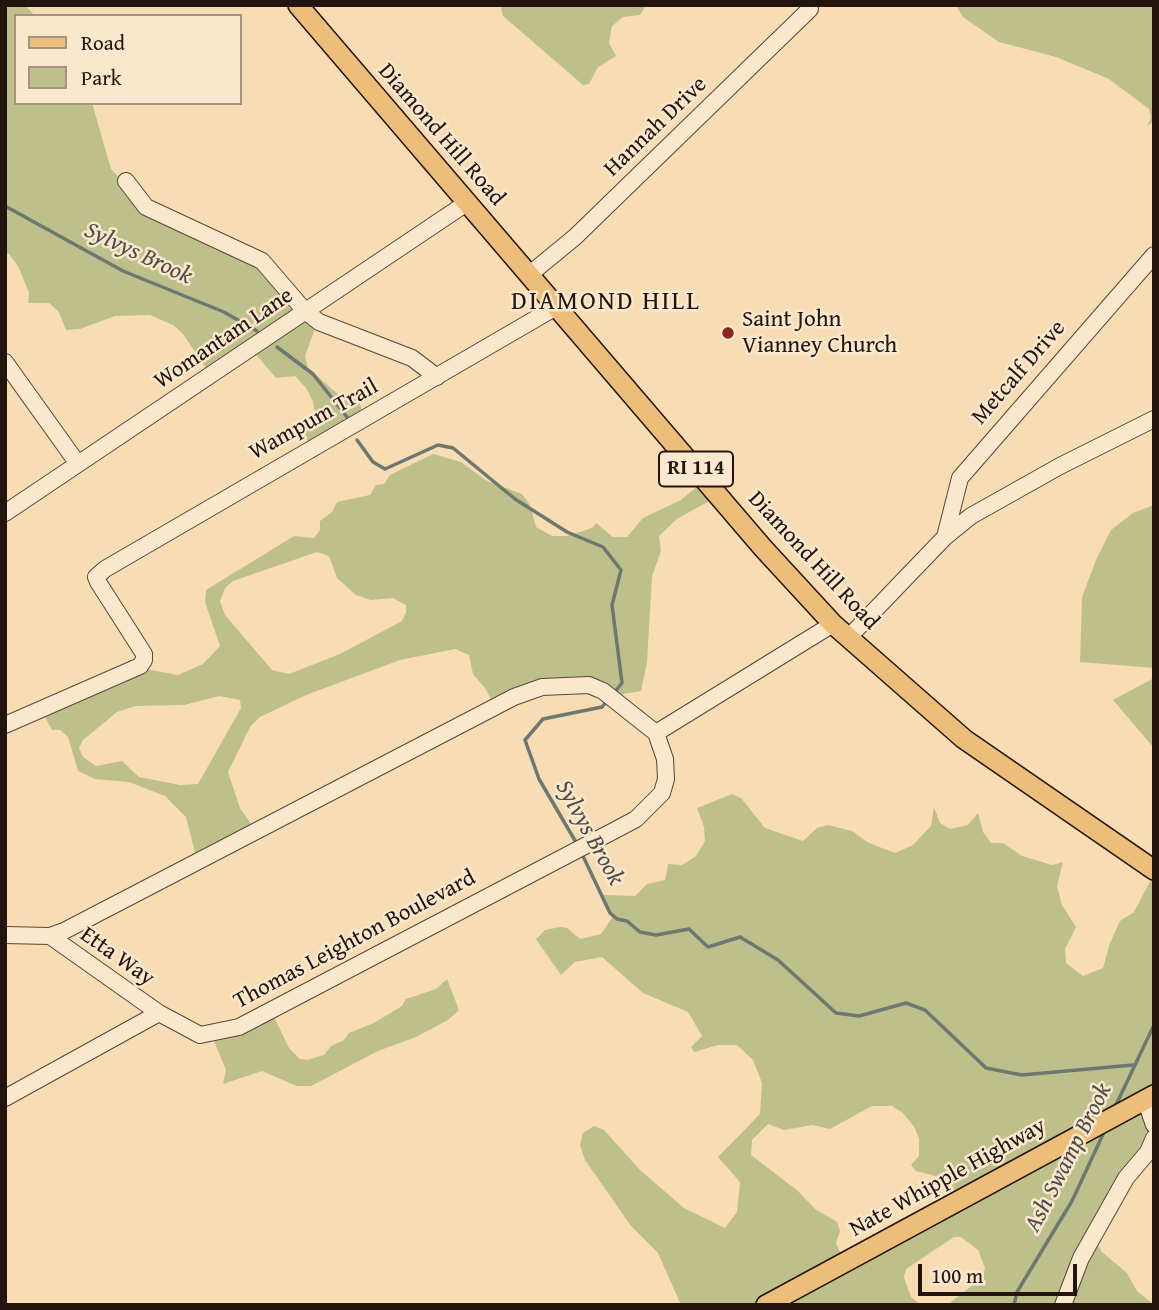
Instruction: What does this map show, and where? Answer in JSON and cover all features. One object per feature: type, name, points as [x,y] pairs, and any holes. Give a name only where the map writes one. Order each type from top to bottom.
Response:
[{"type":"main road","name":"Diamond Hill Road","points":[[298,5],[763,548],[833,624],[964,739],[1154,870]]},
{"type":"main road","name":"Nate Whipple Highway","points":[[766,1305],[1149,1096]]},
{"type":"street","name":"Hannah Drive","points":[[530,274],[575,237],[810,9]]},
{"type":"street","points":[[126,181],[146,206],[262,261],[304,311],[318,322],[412,358],[437,377]]},
{"type":"street","name":"Womantam Lane","points":[[5,513],[468,202]]},
{"type":"street","name":"Metcalf Drive","points":[[945,537],[960,478],[1154,255]]},
{"type":"street","name":"Wampum Trail","points":[[5,725],[140,666],[144,660],[96,577],[116,562],[243,486],[556,307]]},
{"type":"street","points":[[5,362],[78,464]]},
{"type":"street","name":"Metcalf Drive","points":[[848,638],[945,537],[971,516],[1060,466],[1154,419]]},
{"type":"street","points":[[5,935],[50,936],[514,697],[557,685],[589,685],[608,695],[656,733],[833,624]]},
{"type":"street","name":"Thomas Leighton Boulevard","points":[[159,1013],[200,1035],[239,1027],[636,819],[662,793],[666,779],[665,759],[656,733]]},
{"type":"street","name":"Etta Way","points":[[50,936],[159,1013]]},
{"type":"street","points":[[5,1098],[159,1013]]},
{"type":"street","points":[[1149,1096],[1154,1125]]},
{"type":"street","points":[[1063,1305],[1081,1258],[1126,1178],[1148,1152],[1154,1139]]},
{"type":"green space","points":[[5,5],[25,5],[33,14],[14,14],[14,105],[93,105],[111,169],[137,196],[263,264],[317,323],[305,356],[308,368],[340,396],[358,399],[366,421],[314,450],[300,431],[315,415],[313,401],[295,376],[276,378],[253,351],[212,377],[183,334],[173,325],[150,315],[115,316],[80,329],[66,330],[59,312],[49,303],[28,303],[29,293],[18,266],[9,254],[5,254]]},
{"type":"green space","points":[[505,5],[646,5],[640,15],[623,17],[612,26],[609,43],[616,56],[598,67],[589,84],[583,85],[503,16],[501,8]]},
{"type":"green space","points":[[956,5],[1154,5],[1154,121],[1147,126],[1151,118],[1149,109],[1109,79],[1056,57],[999,42],[963,17]]},
{"type":"green space","points":[[433,454],[461,462],[487,481],[522,494],[530,505],[536,527],[552,536],[567,536],[592,528],[596,523],[613,537],[627,537],[643,518],[681,500],[704,481],[718,496],[677,519],[659,536],[661,551],[652,576],[647,662],[641,691],[623,694],[613,701],[566,684],[496,709],[485,688],[473,674],[469,655],[455,649],[400,660],[306,695],[260,717],[250,727],[228,772],[240,808],[256,831],[198,864],[186,817],[165,796],[129,782],[95,779],[78,771],[68,737],[60,730],[52,730],[43,713],[136,667],[178,675],[203,664],[220,646],[205,602],[206,590],[294,536],[314,538],[320,530],[320,521],[332,512],[337,502],[370,495],[376,485],[384,484],[390,475]],"holes":[[[317,552],[329,556],[337,578],[356,595],[371,600],[393,598],[406,605],[406,612],[402,621],[340,654],[289,674],[272,670],[225,615],[220,601],[225,588],[233,581]],[[219,696],[240,700],[241,708],[198,784],[180,785],[139,777],[122,761],[96,766],[83,757],[79,748],[83,740],[117,712],[136,706],[184,705]]]},
{"type":"green space","points":[[1154,505],[1154,668],[1080,662],[1082,597],[1096,560],[1111,530],[1133,513]]},
{"type":"green space","points":[[1154,678],[1154,748],[1113,700]]},
{"type":"green space","points":[[732,794],[741,798],[765,828],[803,841],[817,828],[828,825],[852,831],[869,843],[895,853],[913,845],[931,826],[934,807],[940,823],[950,829],[968,825],[978,813],[983,832],[991,843],[1003,843],[1022,856],[1052,865],[1063,862],[1057,886],[1062,905],[1076,927],[1065,949],[1066,963],[1083,976],[1103,968],[1120,921],[1134,912],[1154,874],[1154,1129],[1092,1237],[1102,1252],[1127,1273],[1137,1291],[1154,1305],[947,1305],[983,1277],[985,1268],[978,1250],[961,1237],[954,1237],[906,1269],[904,1277],[911,1297],[921,1305],[681,1305],[658,1253],[631,1226],[585,1160],[580,1145],[583,1133],[594,1126],[604,1130],[640,1170],[684,1208],[725,1228],[737,1212],[740,1182],[718,1157],[760,1114],[762,1083],[753,1060],[737,1045],[718,1045],[694,1052],[691,1047],[702,1036],[688,1012],[643,993],[602,957],[575,962],[561,975],[536,939],[545,930],[560,927],[567,928],[580,939],[601,934],[612,918],[603,895],[635,896],[647,884],[665,880],[668,864],[682,865],[696,856],[705,841],[704,827],[697,808]],"holes":[[[872,1106],[892,1106],[903,1113],[915,1128],[919,1139],[919,1156],[911,1165],[916,1171],[950,1180],[958,1201],[845,1263],[836,1243],[840,1231],[837,1222],[815,1209],[798,1191],[751,1155],[752,1140],[768,1124],[784,1130],[813,1125],[830,1129]]]},
{"type":"green space","points":[[447,979],[459,1010],[448,1020],[416,1037],[378,1051],[311,1086],[297,1086],[262,1071],[223,1084],[226,1070],[212,1036],[271,1011],[289,1048],[300,1059],[307,1060],[324,1055],[331,1046],[344,1040],[349,1033],[374,1023],[402,1006],[406,999],[436,989]]},
{"type":"waterway","name":"Sylvys Brook","points":[[5,206],[123,271],[224,312],[257,331]]},
{"type":"waterway","name":"Sylvys Brook","points":[[277,347],[313,374],[347,417]]},
{"type":"waterway","name":"Sylvys Brook","points":[[357,440],[373,462],[385,469],[438,445],[453,448],[515,499],[567,532],[603,547],[621,570],[612,605],[622,683],[614,693]]},
{"type":"waterway","name":"Sylvys Brook","points":[[577,844],[539,779],[525,740],[543,719],[602,707],[607,701]]},
{"type":"waterway","name":"Sylvys Brook","points":[[582,854],[610,913],[617,919],[627,921],[640,932],[656,935],[689,929],[708,947],[740,937],[778,960],[836,1013],[859,1016],[906,1003],[925,1010],[986,1068],[1022,1075],[1133,1065]]},
{"type":"waterway","name":"Ash Swamp Brook","points":[[1115,1107],[1154,1025]]},
{"type":"waterway","name":"Ash Swamp Brook","points":[[1014,1305],[1017,1292],[1072,1201],[1105,1130]]},
{"type":"place","name":"Saint John Vianney Church","points":[[728,333]]},
{"type":"district","name":"DIAMOND HILL","points":[[606,302]]}]
